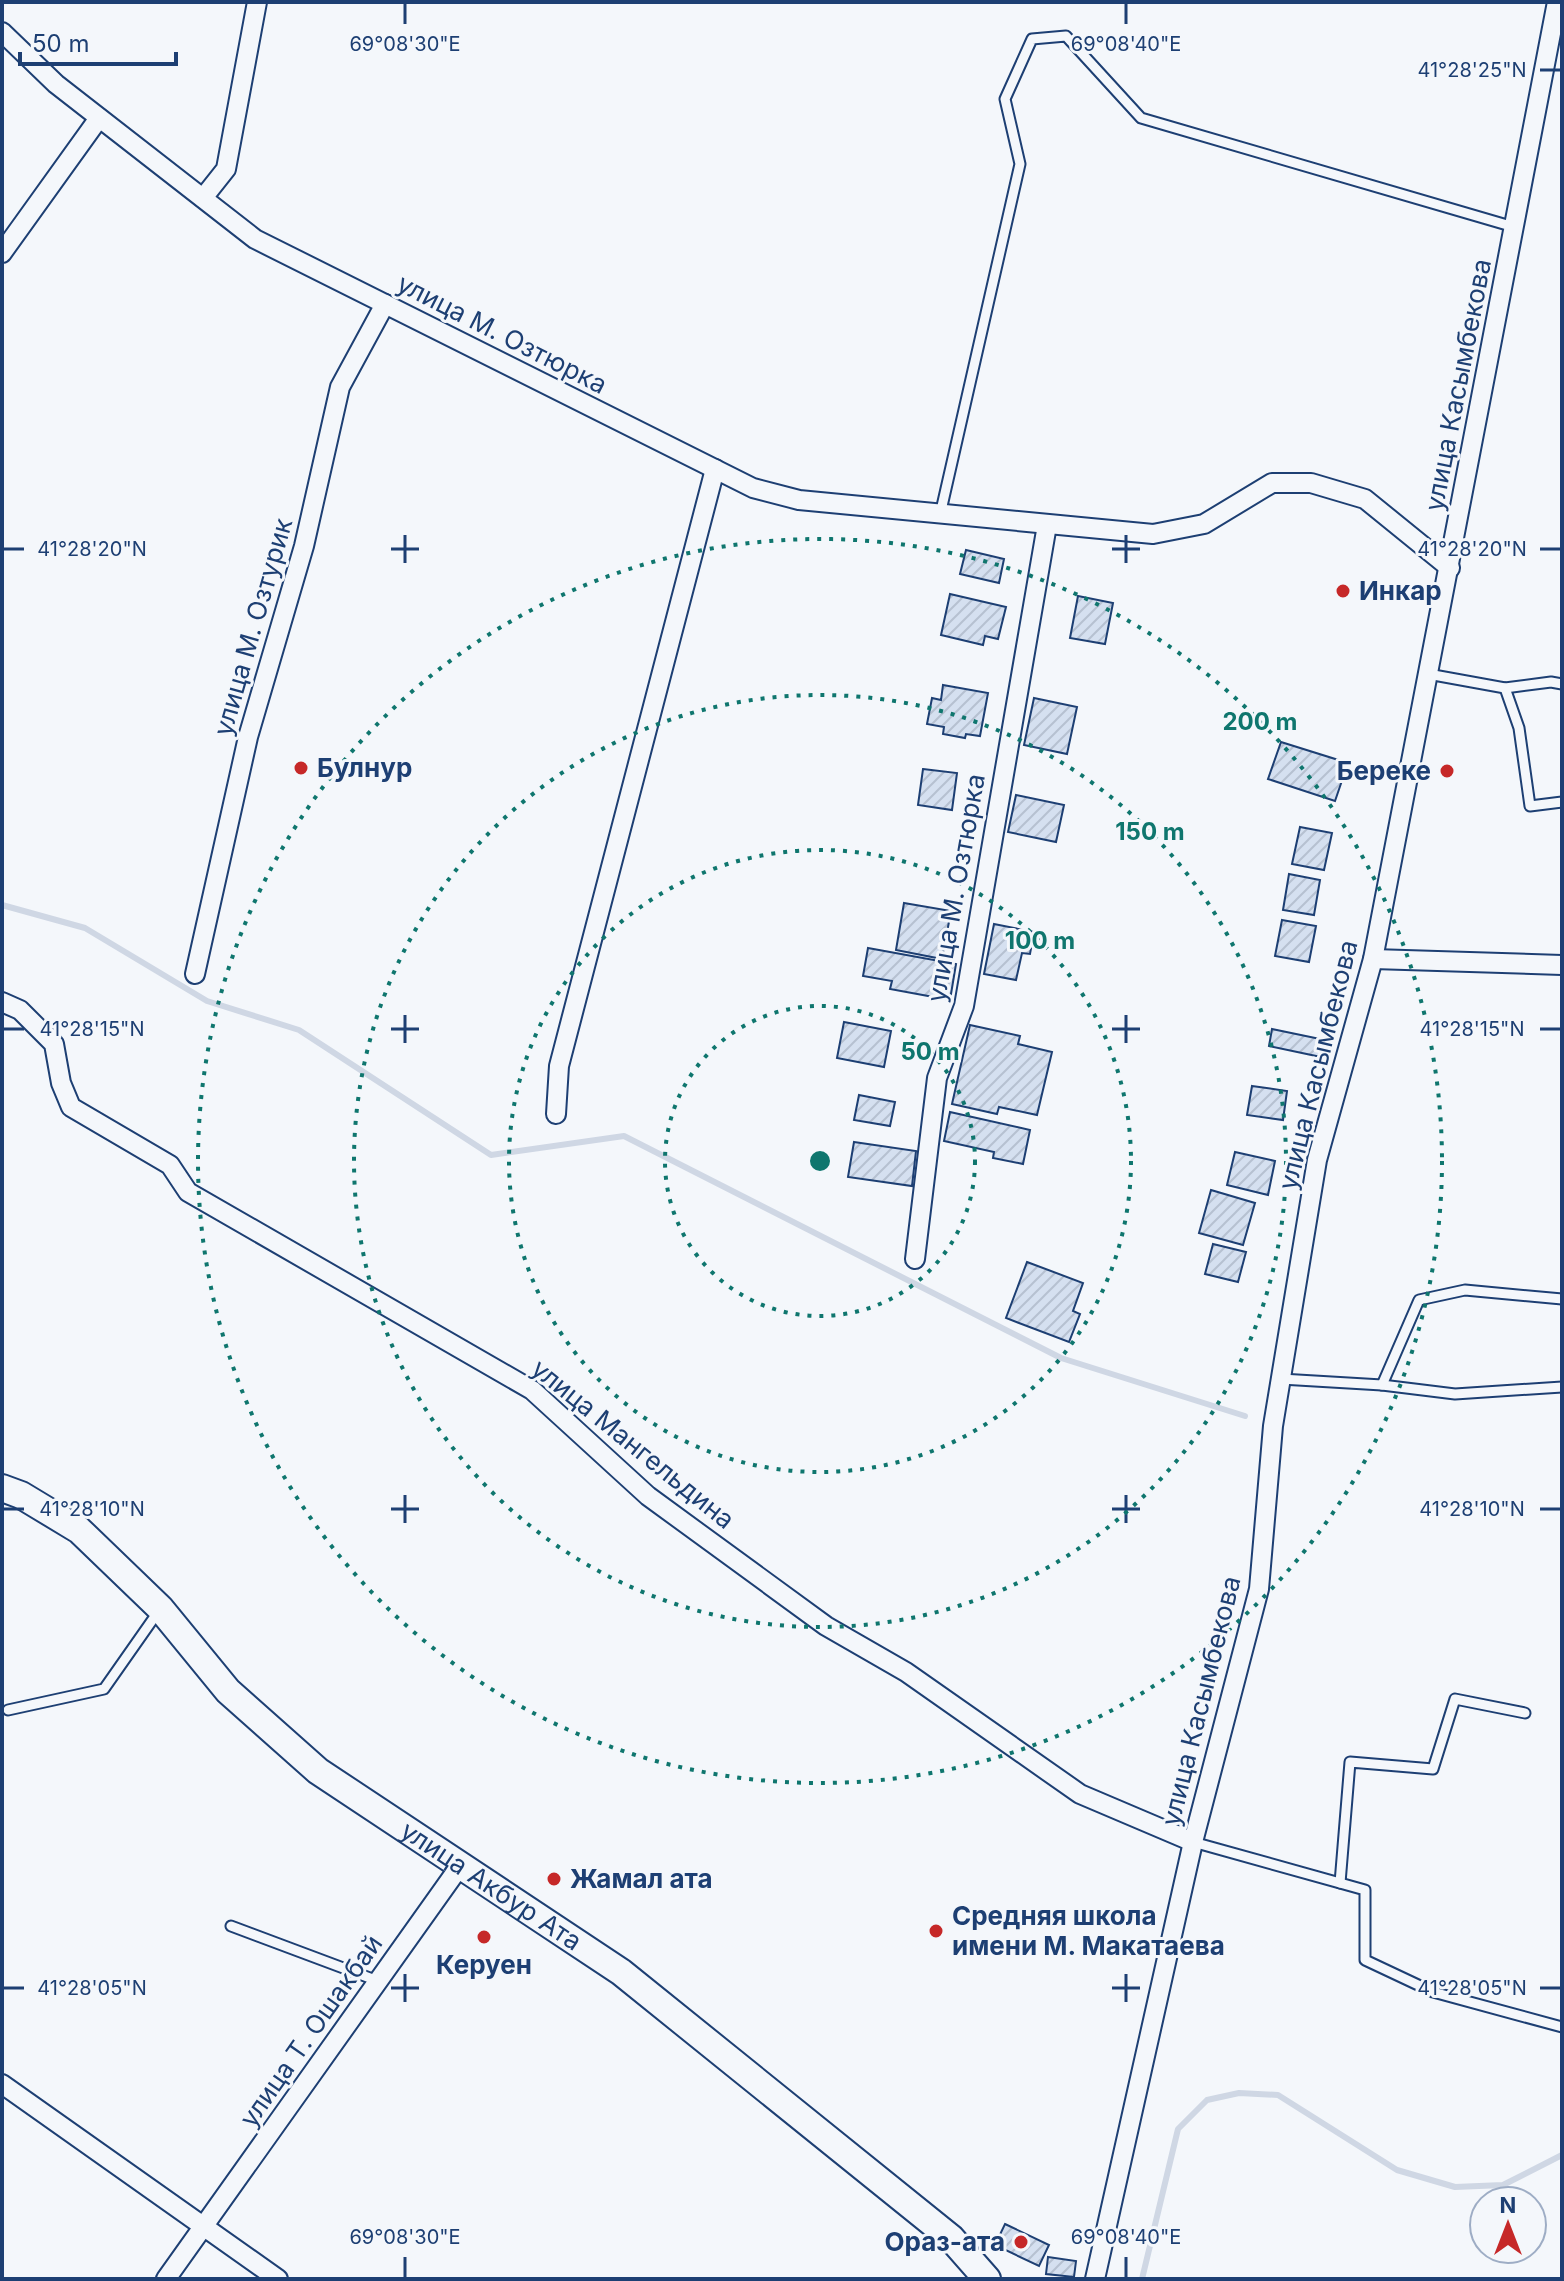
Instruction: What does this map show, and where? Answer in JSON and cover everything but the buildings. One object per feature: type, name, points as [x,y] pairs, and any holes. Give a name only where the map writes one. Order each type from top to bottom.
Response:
[{"type":"main road","name":"улица Акбур Ата","points":[[2,1488],[21,1495],[79,1530],[160,1608],[228,1691],[318,1771],[621,1972],[951,2238],[987,2279]]},
{"type":"street","points":[[203,198],[226,169],[257,2]]},
{"type":"street","name":"улица Касымбекова","points":[[1095,2279],[1193,1842],[1259,1589],[1273,1426],[1317,1160],[1373,959],[1557,2]]},
{"type":"street","name":"улица М. Озтюрка","points":[[2,32],[56,84],[255,239],[753,488],[799,500],[1153,534],[1204,524],[1272,483],[1311,483],[1365,499],[1450,568]]},
{"type":"street","points":[[2,253],[99,118]]},
{"type":"street","name":"улица М. Озтурик","points":[[195,974],[248,737],[304,546],[340,387],[385,304]]},
{"type":"street","points":[[556,1114],[559,1066],[715,469]]},
{"type":"street","name":"улица М. Озтюрка","points":[[915,1259],[937,1078],[964,1006],[1047,525]]},
{"type":"street","points":[[1373,959],[1562,965]]},
{"type":"street","name":"улица Мангельдина","points":[[2,1002],[20,1010],[54,1044],[61,1083],[71,1107],[170,1165],[188,1192],[532,1390],[648,1496],[826,1626],[906,1672],[1080,1794],[1193,1842]]},
{"type":"street","name":"улица Т. Ошакбай","points":[[166,2279],[460,1866]]},
{"type":"street","points":[[2,2084],[278,2279]]},
{"type":"lane","points":[[940,515],[1020,164],[1005,99],[1032,39],[1066,36],[1141,118],[1514,227]]},
{"type":"lane","points":[[1428,674],[1505,688],[1551,682],[1562,684]]},
{"type":"lane","points":[[1505,688],[1519,728],[1530,806],[1562,802]]},
{"type":"lane","points":[[1382,1385],[1419,1300],[1465,1290],[1562,1299]]},
{"type":"lane","points":[[1281,1379],[1382,1385],[1455,1394],[1562,1387]]},
{"type":"lane","points":[[8,1710],[104,1689],[160,1608]]},
{"type":"lane","points":[[1340,1883],[1350,1762],[1433,1769],[1455,1699],[1525,1713]]},
{"type":"lane","points":[[1193,1842],[1365,1890],[1365,1960],[1433,1992],[1562,2027]]},
{"type":"lane","points":[[231,1926],[378,1981]]},
{"type":"waterway","points":[[2,905],[85,928],[207,1001],[299,1030],[491,1155],[624,1136],[1061,1358],[1245,1416]]},
{"type":"waterway","points":[[1142,2279],[1178,2129],[1207,2100],[1239,2093],[1278,2095],[1397,2170],[1455,2187],[1503,2185],[1562,2155]]},
{"type":"place","name":"Инкар","points":[[1343,591]]},
{"type":"place","name":"Булнур","points":[[301,768]]},
{"type":"place","name":"Береке","points":[[1447,771]]},
{"type":"place","name":"Жамал ата","points":[[554,1879]]},
{"type":"place","name":"Средняя школа имени М. Макатаева","points":[[936,1931]]},
{"type":"place","name":"Керуен","points":[[484,1937]]},
{"type":"place","name":"Ораз-ата","points":[[1021,2242]]}]
